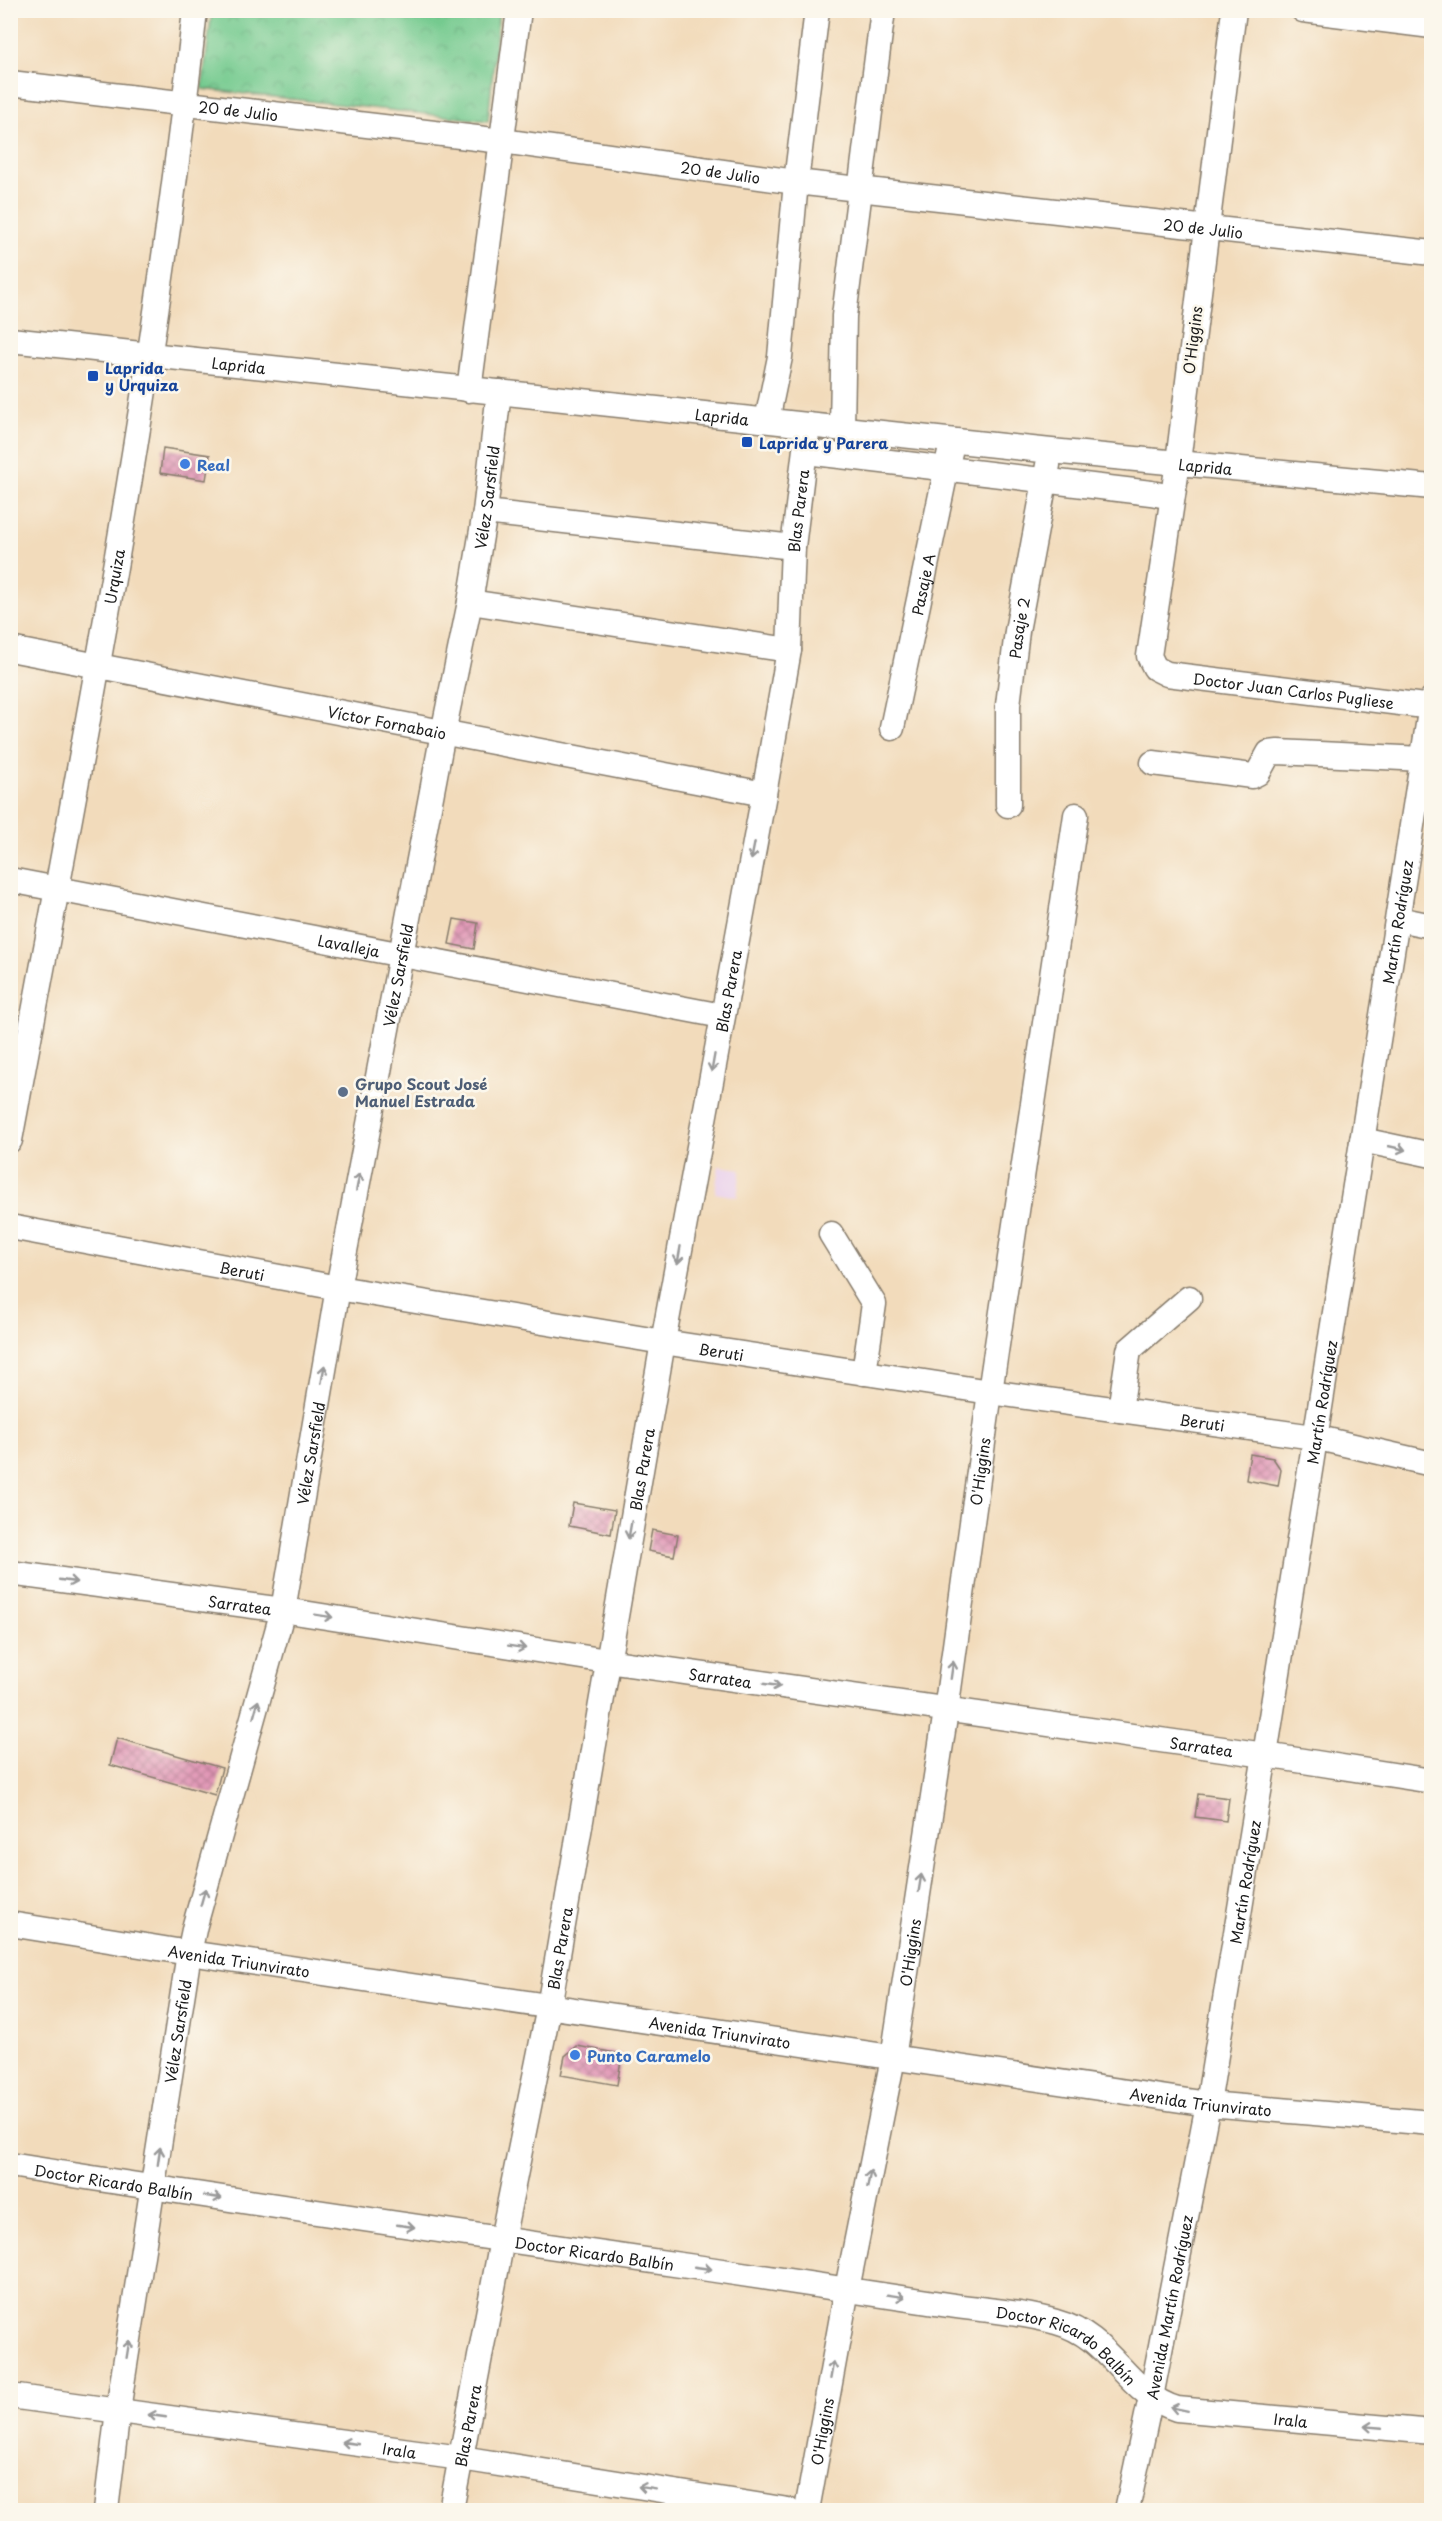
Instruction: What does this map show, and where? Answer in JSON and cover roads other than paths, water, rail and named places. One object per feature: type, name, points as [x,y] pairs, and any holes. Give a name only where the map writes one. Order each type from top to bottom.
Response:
[{"type":"street","name":"Urquiza","points":[[10,1140],[98,667],[149,356],[185,103],[195,10]]},
{"type":"street","points":[[469,390],[519,10]]},
{"type":"street","points":[[767,420],[780,357],[796,182],[817,10]]},
{"type":"street","points":[[842,428],[844,316],[883,10]]},
{"type":"street","name":"O'Higgins","points":[[1155,668],[1149,656],[1178,462],[1234,10]]},
{"type":"street","points":[[1303,10],[1431,26]]},
{"type":"street","name":"20 de Julio","points":[[10,83],[502,141],[796,182],[1431,253]]},
{"type":"street","name":"Laprida","points":[[10,340],[952,441],[1431,487]]},
{"type":"street","name":"Vélez Sarsfield","points":[[106,2511],[118,2410],[189,1953],[284,1610],[338,1288],[470,602],[485,512],[499,392]]},
{"type":"street","name":"Blas Parera","points":[[451,2511],[549,2007],[663,1342],[789,650],[793,547],[808,425]]},
{"type":"street","name":"Pasaje A","points":[[892,728],[952,441]]},
{"type":"street","name":"Pasaje 2","points":[[1008,805],[1010,694],[1017,631],[1051,451]]},
{"type":"street","points":[[806,452],[1172,497]]},
{"type":"street","points":[[485,512],[793,547]]},
{"type":"street","points":[[470,602],[789,650]]},
{"type":"street","name":"Víctor Fornabaio","points":[[10,649],[764,794]]},
{"type":"street","name":"Doctor Juan Carlos Pugliese","points":[[1155,668],[1167,674],[1431,704]]},
{"type":"street","name":"Martín Rodríguez","points":[[1208,2104],[1431,704]]},
{"type":"street","points":[[1153,764],[1252,776],[1258,773],[1269,753],[1278,752],[1423,759]]},
{"type":"street","name":"O'Higgins","points":[[807,2511],[847,2289],[893,2058],[946,1711],[990,1392],[1076,815]]},
{"type":"street","name":"Lavalleja","points":[[10,880],[402,953],[722,1016]]},
{"type":"street","points":[[1398,919],[1431,926]]},
{"type":"street","points":[[1362,1140],[1431,1155]]},
{"type":"street","name":"Beruti","points":[[10,1227],[338,1288],[663,1342],[990,1392],[1314,1437],[1431,1464]]},
{"type":"street","points":[[831,1234],[874,1304],[864,1373]]},
{"type":"street","points":[[1120,1410],[1129,1350],[1189,1298]]},
{"type":"street","name":"Sarratea","points":[[10,1573],[284,1610],[608,1661],[1431,1781]]},
{"type":"street","name":"Avenida Triunvirato","points":[[10,1924],[189,1953],[1208,2104],[1431,2123]]},
{"type":"street","name":"Avenida Martín Rodríguez","points":[[1127,2511],[1208,2104]]},
{"type":"street","name":"Doctor Ricardo Balbín","points":[[10,2165],[1055,2322],[1094,2340],[1114,2358],[1137,2387],[1151,2397]]},
{"type":"street","name":"Irala","points":[[10,2396],[461,2458],[788,2511]]},
{"type":"street","name":"Irala","points":[[1151,2397],[1165,2405],[1195,2412],[1431,2433]]},
{"type":"place","name":"Laprida y Urquiza","points":[[93,376]]},
{"type":"place","name":"Laprida y Parera","points":[[747,442]]},
{"type":"place","name":"Real","points":[[185,464]]},
{"type":"place","name":"Grupo Scout José Manuel Estrada","points":[[343,1092]]},
{"type":"place","name":"Punto Caramelo","points":[[575,2055]]}]
